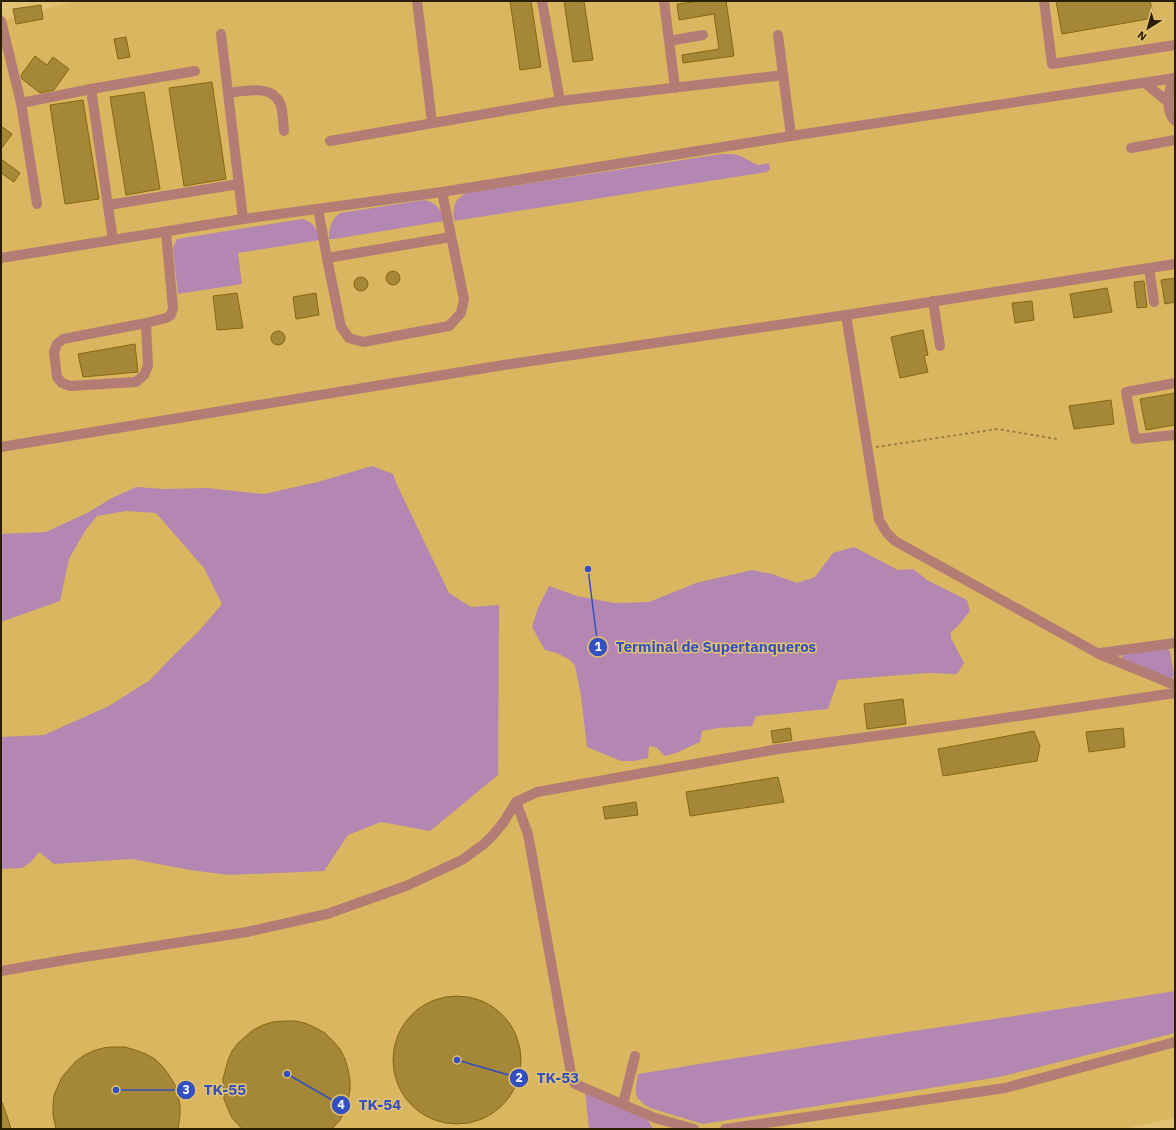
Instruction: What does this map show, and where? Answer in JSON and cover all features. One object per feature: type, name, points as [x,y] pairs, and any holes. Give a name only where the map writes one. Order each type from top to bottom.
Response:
[{"type":"street","points":[[417,1],[432,122]]},
{"type":"street","points":[[542,1],[560,101]]},
{"type":"street","points":[[664,1],[675,88]]},
{"type":"street","points":[[1044,1],[1052,64],[1175,45]]},
{"type":"street","points":[[1,21],[21,103],[37,204]]},
{"type":"street","points":[[221,34],[243,220]]},
{"type":"street","points":[[669,41],[703,35]]},
{"type":"street","points":[[778,35],[791,136]]},
{"type":"street","points":[[21,103],[195,71]]},
{"type":"street","points":[[330,141],[432,122],[560,101],[783,75]]},
{"type":"street","points":[[1,258],[243,220],[442,192],[791,136],[1174,78],[1168,96],[1170,112],[1175,121]]},
{"type":"street","points":[[1145,83],[1169,103]]},
{"type":"street","points":[[91,89],[112,240]]},
{"type":"street","points":[[228,93],[255,90],[269,92],[276,97],[281,104],[284,131]]},
{"type":"street","points":[[1131,148],[1175,140]]},
{"type":"street","points":[[108,205],[239,184]]},
{"type":"street","points":[[318,209],[341,327],[349,338],[363,342],[449,326],[461,313],[464,299],[442,192]]},
{"type":"street","points":[[146,323],[148,366],[144,375],[136,382],[70,386],[62,383],[57,377],[54,352],[57,344],[63,339],[146,323],[166,318],[171,315],[173,308],[166,232]]},
{"type":"street","points":[[327,258],[451,237]]},
{"type":"street","points":[[1,447],[504,365],[846,315],[1175,264]]},
{"type":"street","points":[[1149,268],[1154,302]]},
{"type":"street","points":[[934,301],[940,346]]},
{"type":"street","points":[[846,315],[879,520],[887,534],[895,541],[1098,654],[1175,685]]},
{"type":"street","points":[[1175,383],[1126,392],[1135,440],[1175,435]]},
{"type":"street","points":[[1098,654],[1175,643]]},
{"type":"street","points":[[1,971],[247,932],[327,914],[406,886],[462,860],[484,844],[493,835],[503,823],[516,802],[536,792],[778,749],[1175,694]]},
{"type":"street","points":[[516,802],[528,834],[572,1079],[575,1084],[655,1118],[694,1129]]},
{"type":"street","points":[[725,1129],[1005,1088],[1175,1042]]},
{"type":"street","points":[[623,1104],[635,1056]]},
{"type":"street","points":[[655,1118],[657,1129]]},
{"type":"path","points":[[867,448],[998,429],[1057,439]]},
{"type":"shaded area","points":[[75,1],[1175,1],[1175,1117],[1125,1129],[1,1129],[1,21]]},
{"type":"shaded area","points":[[722,154],[738,155],[758,165],[769,163],[770,169],[767,172],[454,221],[453,212],[456,201],[466,193]]},
{"type":"shaded area","points":[[424,200],[438,207],[444,221],[329,239],[331,224],[334,218],[340,213]]},
{"type":"shaded area","points":[[302,219],[314,226],[318,232],[320,240],[238,253],[242,284],[178,294],[173,248],[177,239]]},
{"type":"shaded area","points":[[372,466],[393,474],[449,593],[471,607],[499,605],[498,775],[430,831],[381,822],[348,835],[324,871],[229,875],[190,870],[132,859],[54,864],[39,852],[31,862],[22,868],[1,869],[1,737],[44,735],[109,706],[150,680],[199,631],[222,604],[204,568],[156,513],[126,511],[97,516],[85,531],[69,559],[60,601],[1,622],[1,534],[46,532],[87,513],[112,498],[136,487],[164,489],[207,488],[264,494],[318,482]]},
{"type":"shaded area","points":[[854,547],[898,570],[913,569],[927,580],[967,600],[970,611],[951,632],[951,638],[964,663],[957,674],[927,673],[838,680],[828,709],[756,716],[752,726],[718,728],[702,731],[700,742],[676,753],[665,756],[656,747],[649,746],[648,758],[634,761],[621,761],[587,747],[581,696],[575,666],[570,660],[557,653],[545,650],[532,627],[538,608],[549,586],[577,596],[615,603],[649,602],[696,583],[752,570],[772,574],[797,583],[815,577],[833,553]]},
{"type":"shaded area","points":[[1168,648],[1174,675],[1172,679],[1122,658],[1124,654]]},
{"type":"shaded area","points":[[1175,991],[1175,1033],[999,1077],[703,1124],[650,1108],[640,1101],[636,1094],[638,1074],[772,1052]]},
{"type":"shaded area","points":[[585,1091],[646,1118],[653,1129],[589,1129]]},
{"type":"building","points":[[510,1],[531,1],[541,67],[520,70]]},
{"type":"building","points":[[564,1],[584,1],[593,60],[573,62]]},
{"type":"building","points":[[699,1],[726,1],[734,56],[683,63],[682,55],[719,49],[714,14],[679,20],[677,4]]},
{"type":"building","points":[[1056,1],[1150,1],[1154,18],[1062,34]]},
{"type":"building","points":[[41,5],[43,19],[16,24],[13,9]]},
{"type":"building","points":[[126,37],[130,57],[118,59],[114,39]]},
{"type":"building","points":[[35,56],[47,65],[53,57],[69,69],[54,90],[40,93],[22,79],[21,75]]},
{"type":"building","points":[[212,82],[226,179],[184,186],[169,88]]},
{"type":"building","points":[[144,92],[160,189],[126,195],[110,97]]},
{"type":"building","points":[[83,100],[99,199],[65,204],[50,105]]},
{"type":"building","points":[[1,126],[12,134],[1,149]]},
{"type":"building","points":[[1,159],[20,173],[14,182],[1,173]]},
{"type":"building","points":[[393,271],[398,273],[400,278],[398,283],[393,285],[388,283],[386,278],[388,273]]},
{"type":"building","points":[[361,277],[366,279],[368,284],[366,289],[361,291],[356,289],[354,284],[356,279]]},
{"type":"building","points":[[1175,278],[1175,302],[1165,304],[1161,280]]},
{"type":"building","points":[[1144,281],[1147,307],[1137,308],[1134,282]]},
{"type":"building","points":[[1107,288],[1112,312],[1074,318],[1070,294]]},
{"type":"building","points":[[237,293],[243,328],[217,330],[213,296]]},
{"type":"building","points":[[316,293],[319,315],[296,319],[293,297]]},
{"type":"building","points":[[1032,301],[1034,320],[1015,323],[1012,303]]},
{"type":"building","points":[[923,330],[928,355],[924,356],[928,372],[900,378],[891,337]]},
{"type":"building","points":[[278,331],[283,333],[285,338],[283,343],[278,345],[273,343],[271,338],[273,333]]},
{"type":"building","points":[[135,344],[138,372],[83,377],[78,354]]},
{"type":"building","points":[[1175,393],[1175,425],[1146,430],[1140,399]]},
{"type":"building","points":[[1111,400],[1114,424],[1074,429],[1069,406]]},
{"type":"building","points":[[903,699],[906,724],[867,729],[864,704]]},
{"type":"building","points":[[790,728],[792,740],[773,743],[771,731]]},
{"type":"building","points":[[1123,728],[1125,747],[1089,752],[1086,732]]},
{"type":"building","points":[[1034,731],[1040,746],[1037,761],[943,776],[938,749]]},
{"type":"building","points":[[778,777],[784,802],[690,816],[686,792]]},
{"type":"building","points":[[636,802],[638,815],[605,819],[603,807]]},
{"type":"building","points":[[457,996],[481,1001],[502,1015],[516,1036],[521,1060],[516,1084],[502,1105],[481,1119],[457,1124],[433,1119],[412,1105],[398,1084],[393,1060],[398,1036],[412,1015],[433,1001]]},
{"type":"building","points":[[284,1021],[305,1023],[325,1033],[340,1049],[345,1059],[350,1080],[348,1101],[340,1120],[332,1129],[242,1129],[232,1118],[228,1109],[224,1099],[223,1079],[232,1051],[238,1043],[253,1030],[273,1022]]},
{"type":"building","points":[[111,1047],[125,1047],[146,1054],[155,1059],[163,1067],[175,1085],[178,1095],[180,1116],[178,1129],[56,1129],[53,1115],[54,1095],[62,1077],[75,1062],[83,1056],[93,1051]]},
{"type":"building","points":[[2,1102],[11,1129],[1,1129]]},
{"type":"place","name":"Terminal de Supertanqueros","points":[[588,569]]},
{"type":"place","name":"TK-53","points":[[457,1060]]},
{"type":"place","name":"TK-54","points":[[287,1074]]},
{"type":"place","name":"TK-55","points":[[116,1090]]}]
